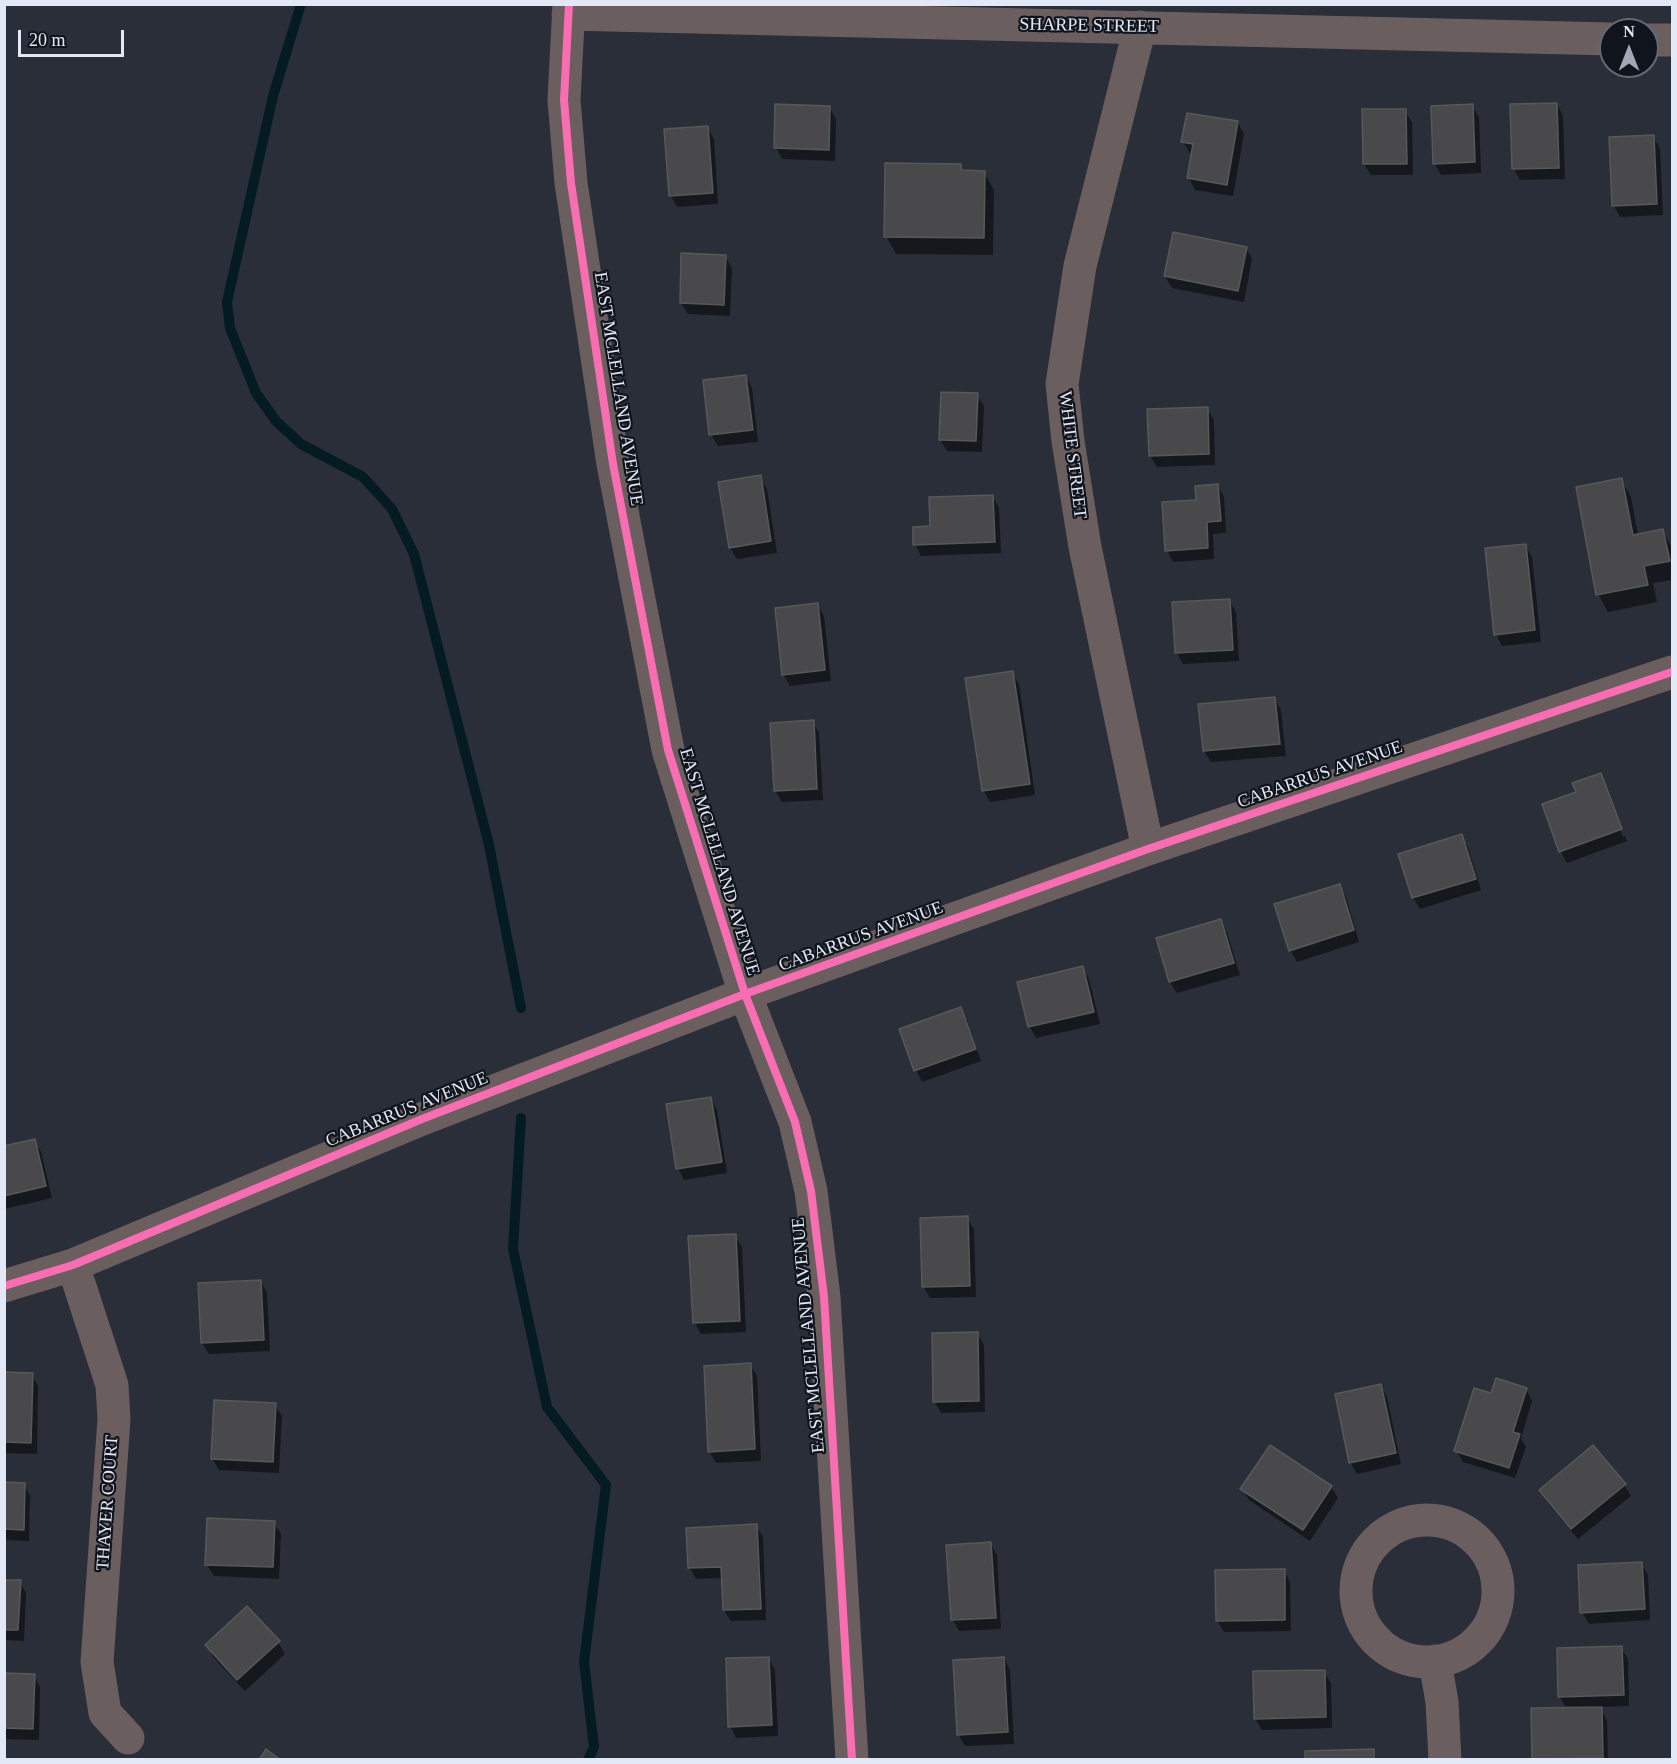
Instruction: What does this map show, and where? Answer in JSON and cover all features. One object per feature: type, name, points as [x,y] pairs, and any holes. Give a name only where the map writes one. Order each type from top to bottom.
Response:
[{"type":"street","name":"SHARPE STREET","points":[[568,9],[1599,39]]},
{"type":"street","name":"EAST MCLELLAND AVENUE","points":[[568,9],[564,100],[571,183],[613,464],[668,750],[745,994],[795,1122],[811,1191],[824,1297],[852,1760]]},
{"type":"street","name":"WHITE STREET","points":[[1140,27],[1080,266],[1062,384],[1084,547],[1148,849]]},
{"type":"street","name":"CABARRUS AVENUE","points":[[4,1286],[74,1265],[422,1119],[745,994],[1148,849],[1672,672]]},
{"type":"street","name":"THAYER COURT","points":[[74,1265],[112,1385],[114,1419],[98,1662],[105,1713],[128,1738]]},
{"type":"street","points":[[1432,1520],[1455,1525],[1474,1538],[1489,1556],[1497,1578],[1498,1602],[1491,1623],[1477,1642],[1457,1656],[1435,1661],[1411,1660],[1390,1651],[1372,1636],[1360,1616],[1356,1592],[1359,1569],[1370,1549],[1387,1532],[1408,1522],[1432,1520]]},
{"type":"street","points":[[1435,1661],[1442,1702],[1445,1760]]},
{"type":"building","points":[[1557,103],[1559,168],[1512,169],[1510,104]]},
{"type":"building","points":[[775,104],[830,106],[829,150],[774,148]]},
{"type":"building","points":[[1473,104],[1475,162],[1433,164],[1431,106]]},
{"type":"building","points":[[1362,109],[1406,109],[1407,164],[1363,164]]},
{"type":"building","points":[[1187,113],[1238,121],[1227,185],[1187,178],[1193,144],[1181,142]]},
{"type":"building","points":[[708,126],[713,193],[669,196],[664,129]]},
{"type":"building","points":[[1654,135],[1657,204],[1612,206],[1609,137]]},
{"type":"building","points":[[885,163],[961,164],[961,170],[985,171],[984,238],[884,237]]},
{"type":"building","points":[[1173,232],[1247,247],[1238,291],[1164,276]]},
{"type":"building","points":[[681,253],[726,255],[724,305],[680,303]]},
{"type":"building","points":[[746,375],[753,430],[709,435],[703,380]]},
{"type":"building","points":[[941,392],[978,393],[976,441],[939,440]]},
{"type":"building","points":[[1208,407],[1209,454],[1149,456],[1147,409]]},
{"type":"building","points":[[761,475],[771,541],[729,548],[718,482]]},
{"type":"building","points":[[1622,478],[1633,535],[1663,529],[1670,561],[1644,566],[1648,585],[1596,595],[1576,487]]},
{"type":"building","points":[[1218,484],[1221,521],[1207,522],[1208,548],[1165,551],[1162,502],[1196,500],[1195,486]]},
{"type":"building","points":[[993,495],[995,542],[913,545],[913,527],[930,526],[929,497]]},
{"type":"building","points":[[1526,544],[1535,630],[1494,635],[1485,548]]},
{"type":"building","points":[[1230,599],[1233,650],[1175,653],[1172,602]]},
{"type":"building","points":[[818,603],[825,670],[782,675],[775,608]]},
{"type":"building","points":[[1013,671],[1030,784],[982,791],[965,678]]},
{"type":"building","points":[[1275,697],[1280,744],[1203,751],[1198,704]]},
{"type":"building","points":[[814,720],[817,789],[774,791],[770,723]]},
{"type":"building","points":[[1601,773],[1622,829],[1559,852],[1542,804],[1576,792],[1572,783]]},
{"type":"building","points":[[1462,834],[1476,879],[1412,898],[1398,854]]},
{"type":"building","points":[[1340,884],[1354,930],[1289,951],[1274,904]]},
{"type":"building","points":[[1221,919],[1234,963],[1169,982],[1156,938]]},
{"type":"building","points":[[1083,966],[1094,1012],[1028,1027],[1017,982]]},
{"type":"building","points":[[961,1007],[976,1049],[914,1071],[899,1029]]},
{"type":"building","points":[[711,1097],[722,1162],[676,1169],[666,1104]]},
{"type":"building","points":[[35,1139],[46,1186],[4,1196],[4,1146]]},
{"type":"building","points":[[968,1216],[970,1286],[922,1287],[920,1218]]},
{"type":"building","points":[[736,1234],[740,1321],[693,1323],[688,1236]]},
{"type":"building","points":[[261,1280],[264,1340],[201,1343],[198,1283]]},
{"type":"building","points":[[978,1332],[979,1401],[933,1402],[932,1333]]},
{"type":"building","points":[[751,1363],[755,1449],[708,1452],[704,1366]]},
{"type":"building","points":[[4,1372],[33,1373],[31,1443],[4,1442]]},
{"type":"building","points":[[1496,1378],[1527,1388],[1513,1432],[1520,1434],[1509,1468],[1454,1451],[1474,1388],[1491,1393]]},
{"type":"building","points":[[1381,1384],[1396,1453],[1349,1463],[1335,1394]]},
{"type":"building","points":[[214,1400],[276,1403],[273,1462],[211,1459]]},
{"type":"building","points":[[1270,1445],[1332,1486],[1303,1530],[1240,1489]]},
{"type":"building","points":[[1593,1445],[1626,1484],[1571,1529],[1539,1490]]},
{"type":"building","points":[[4,1482],[25,1483],[24,1530],[4,1529]]},
{"type":"building","points":[[207,1518],[275,1521],[273,1567],[205,1565]]},
{"type":"building","points":[[757,1524],[761,1609],[723,1610],[721,1567],[688,1568],[686,1528]]},
{"type":"building","points":[[991,1542],[996,1618],[951,1620],[946,1545]]},
{"type":"building","points":[[1642,1562],[1645,1609],[1580,1613],[1578,1565]]},
{"type":"building","points":[[1285,1569],[1285,1620],[1216,1621],[1215,1570]]},
{"type":"building","points":[[4,1580],[21,1580],[18,1630],[4,1630]]},
{"type":"building","points":[[247,1606],[280,1641],[237,1680],[205,1645]]},
{"type":"building","points":[[1622,1646],[1624,1695],[1558,1697],[1557,1648]]},
{"type":"building","points":[[769,1657],[772,1725],[728,1727],[726,1658]]},
{"type":"building","points":[[1004,1657],[1008,1732],[957,1735],[953,1660]]},
{"type":"building","points":[[1325,1670],[1326,1717],[1254,1719],[1253,1671]]},
{"type":"building","points":[[4,1673],[35,1674],[33,1729],[4,1728]]},
{"type":"building","points":[[1602,1707],[1603,1758],[1532,1759],[1531,1708]]},
{"type":"building","points":[[266,1749],[281,1760],[259,1760]]},
{"type":"building","points":[[1374,1749],[1374,1760],[1305,1760],[1305,1751]]},
{"type":"waterway","points":[[301,4],[273,96],[227,302],[230,328],[256,393],[276,421],[301,444],[363,477],[392,509],[414,554],[489,845],[521,1008]]},
{"type":"waterway","points":[[521,1118],[513,1249],[547,1407],[606,1485],[584,1662],[594,1747],[588,1760]]},
{"type":"cycle path","points":[[569,4],[564,100],[571,183],[613,464],[668,750],[745,994],[795,1122],[811,1191],[824,1297],[852,1760]]},
{"type":"cycle path","points":[[4,1286],[73,1265],[422,1119],[745,994],[1148,849],[1672,672]]}]
